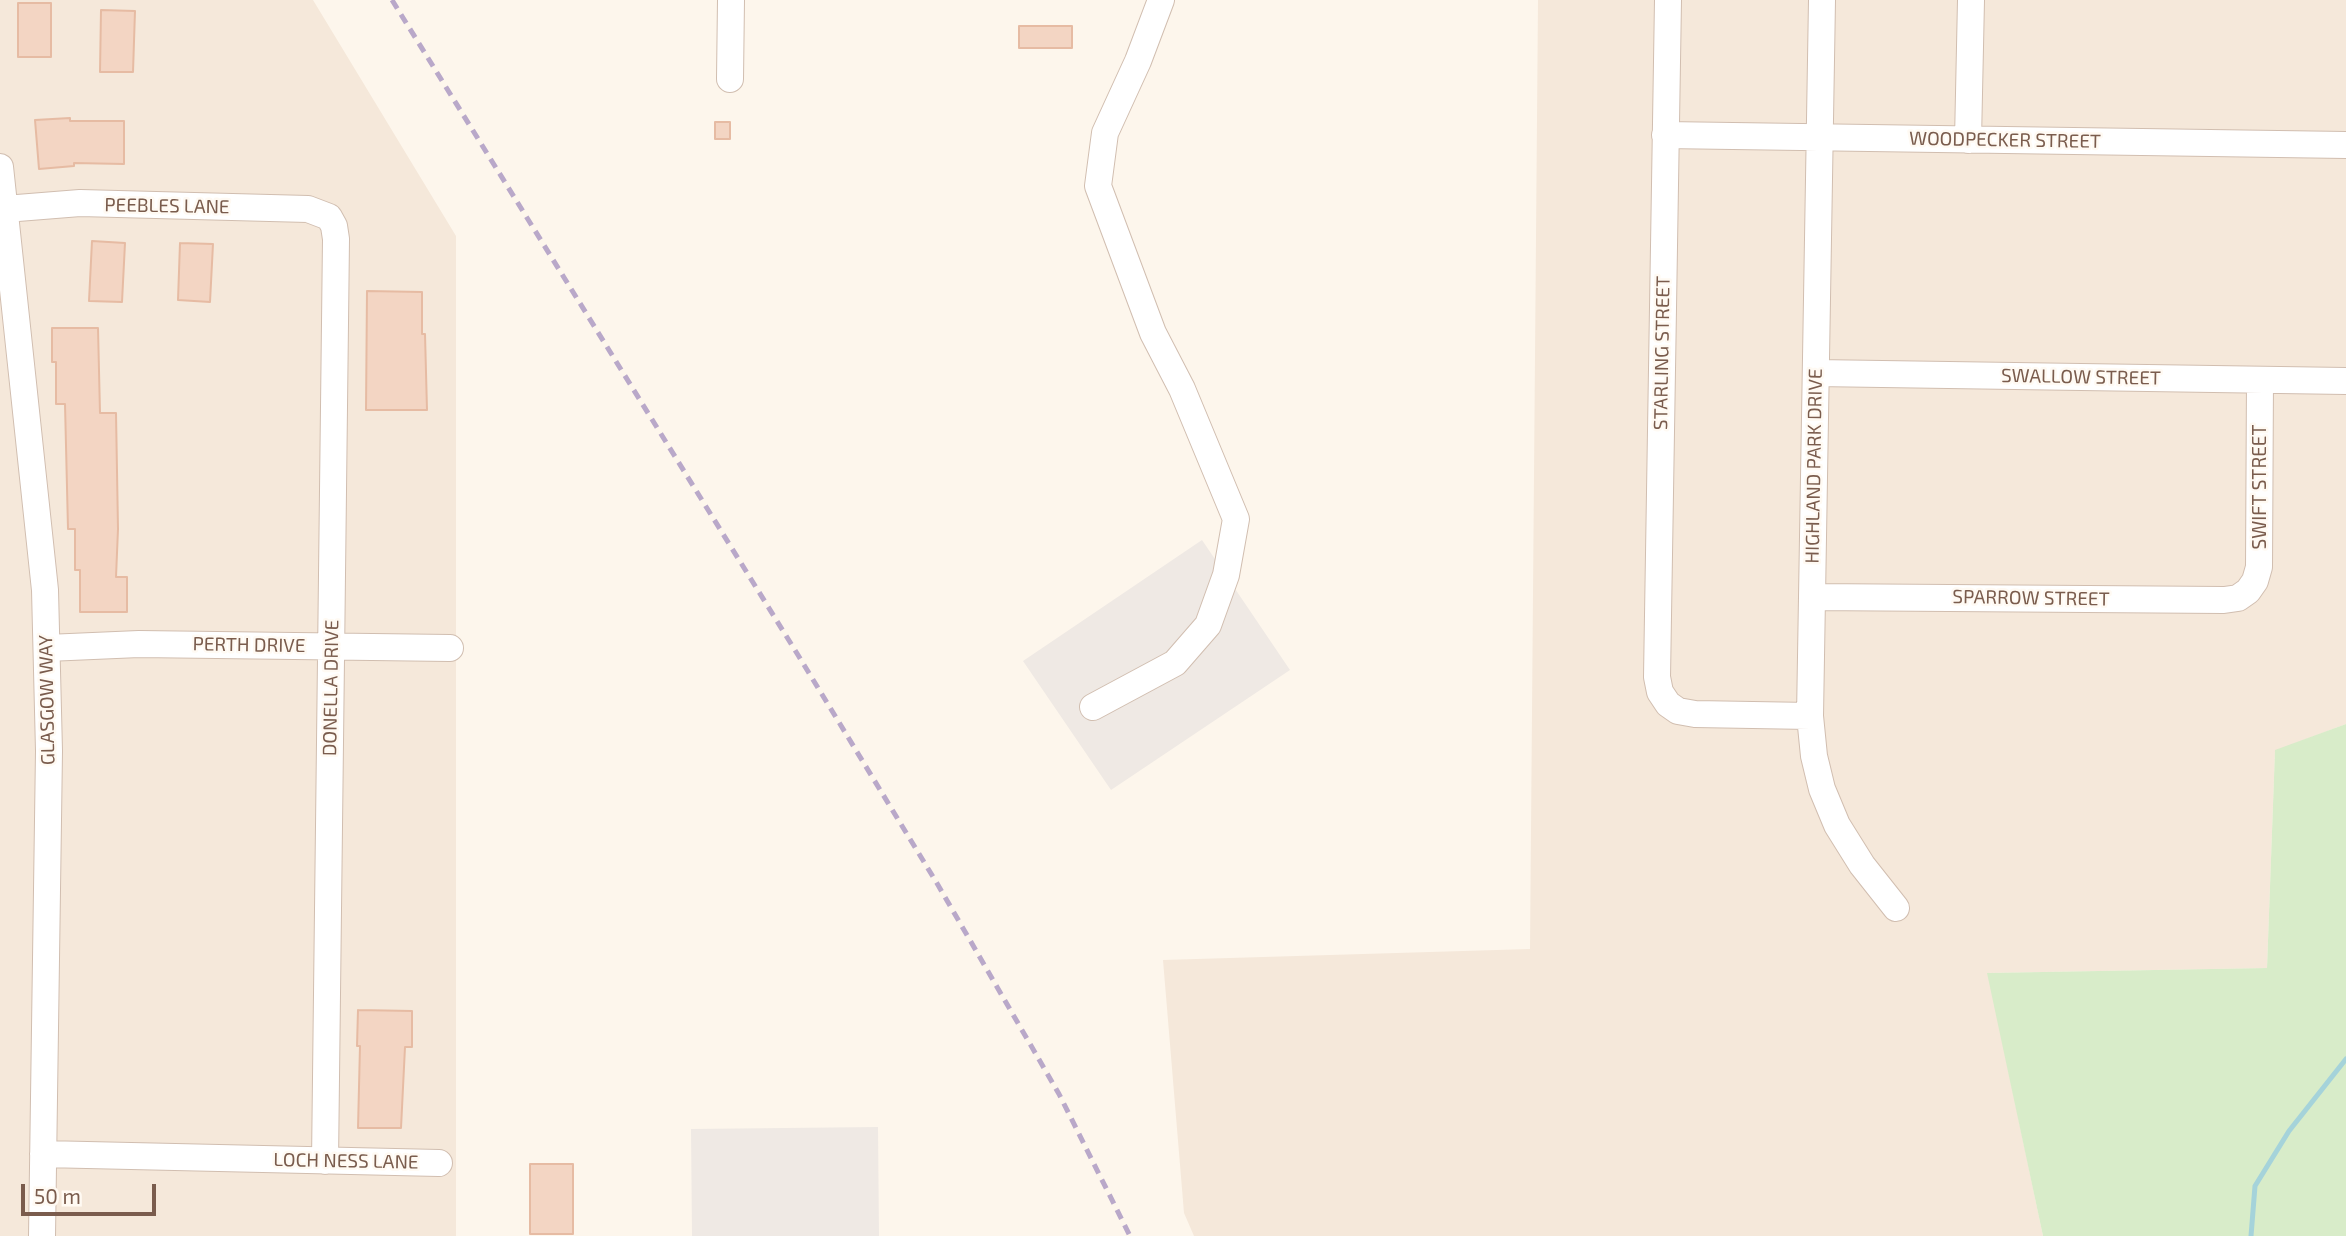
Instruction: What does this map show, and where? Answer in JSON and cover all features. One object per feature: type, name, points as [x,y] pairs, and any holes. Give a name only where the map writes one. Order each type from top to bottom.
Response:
[{"type":"street","points":[[730,79],[732,0]]},
{"type":"street","points":[[1093,707],[1175,663],[1208,625],[1226,576],[1236,519],[1182,389],[1153,333],[1098,186],[1105,133],[1138,61],[1161,0]]},
{"type":"street","name":"STARLING STREET","points":[[1668,0],[1657,677],[1660,692],[1668,704],[1678,710],[1695,714],[1810,716]]},
{"type":"street","name":"HIGHLAND PARK DRIVE","points":[[1822,0],[1810,716],[1814,755],[1822,789],[1838,825],[1862,865],[1896,908]]},
{"type":"street","points":[[1968,140],[1971,0]]},
{"type":"street","name":"WOODPECKER STREET","points":[[1665,135],[2346,145]]},
{"type":"street","name":"GLASGOW WAY","points":[[0,167],[5,209],[12,391],[43,563],[47,648],[49,751],[42,1236]]},
{"type":"street","name":"PEEBLES LANE","points":[[5,209],[80,203],[308,209],[328,217]]},
{"type":"street","name":"DONELLA DRIVE","points":[[325,1161],[336,239],[334,226],[328,217]]},
{"type":"street","name":"SWALLOW STREET","points":[[1816,373],[2346,382]]},
{"type":"street","name":"SWIFT STREET","points":[[2248,591],[2255,582],[2259,567],[2260,380]]},
{"type":"street","name":"SPARROW STREET","points":[[1812,597],[2224,600],[2238,598],[2248,591]]},
{"type":"street","name":"PERTH DRIVE","points":[[47,648],[139,644],[450,648]]},
{"type":"street","name":"LOCH NESS LANE","points":[[43,1154],[439,1163]]},
{"type":"shaded area","points":[[0,0],[313,0],[456,236],[456,1236],[0,1236]]},
{"type":"shaded area","points":[[1538,0],[2346,0],[2346,724],[2275,751],[2267,968],[1988,973],[2043,1236],[1194,1236],[1184,1213],[1163,960],[1530,949]]},
{"type":"shaded area","points":[[1202,540],[1290,670],[1111,790],[1023,661]]},
{"type":"shaded area","points":[[878,1127],[879,1236],[692,1236],[691,1129]]},
{"type":"green space","points":[[2346,724],[2346,1236],[2043,1236],[1987,973],[2267,968],[2275,750]]},
{"type":"building","points":[[18,3],[51,3],[51,57],[18,57]]},
{"type":"building","points":[[101,10],[135,11],[133,72],[100,72]]},
{"type":"building","points":[[1019,26],[1072,26],[1072,48],[1019,48]]},
{"type":"building","points":[[70,118],[70,121],[124,121],[124,164],[74,163],[74,166],[39,169],[35,120]]},
{"type":"building","points":[[715,122],[730,122],[730,139],[715,139]]},
{"type":"building","points":[[92,241],[125,243],[122,302],[89,301]]},
{"type":"building","points":[[180,243],[213,244],[210,302],[178,300]]},
{"type":"building","points":[[367,291],[422,292],[427,410],[366,410]]},
{"type":"building","points":[[52,328],[98,328],[100,413],[116,413],[116,577],[127,577],[127,612],[80,612],[80,570],[75,570],[75,529],[68,529],[65,404],[56,404],[56,362],[52,362]]},
{"type":"building","points":[[358,1010],[412,1011],[412,1047],[405,1047],[401,1128],[358,1128]]},
{"type":"building","points":[[530,1164],[573,1164],[573,1234],[530,1234]]},
{"type":"waterway","points":[[2251,1236],[2255,1186],[2289,1131],[2346,1059]]},
{"type":"railway","points":[[392,0],[938,885],[1059,1094],[1130,1236]]}]
